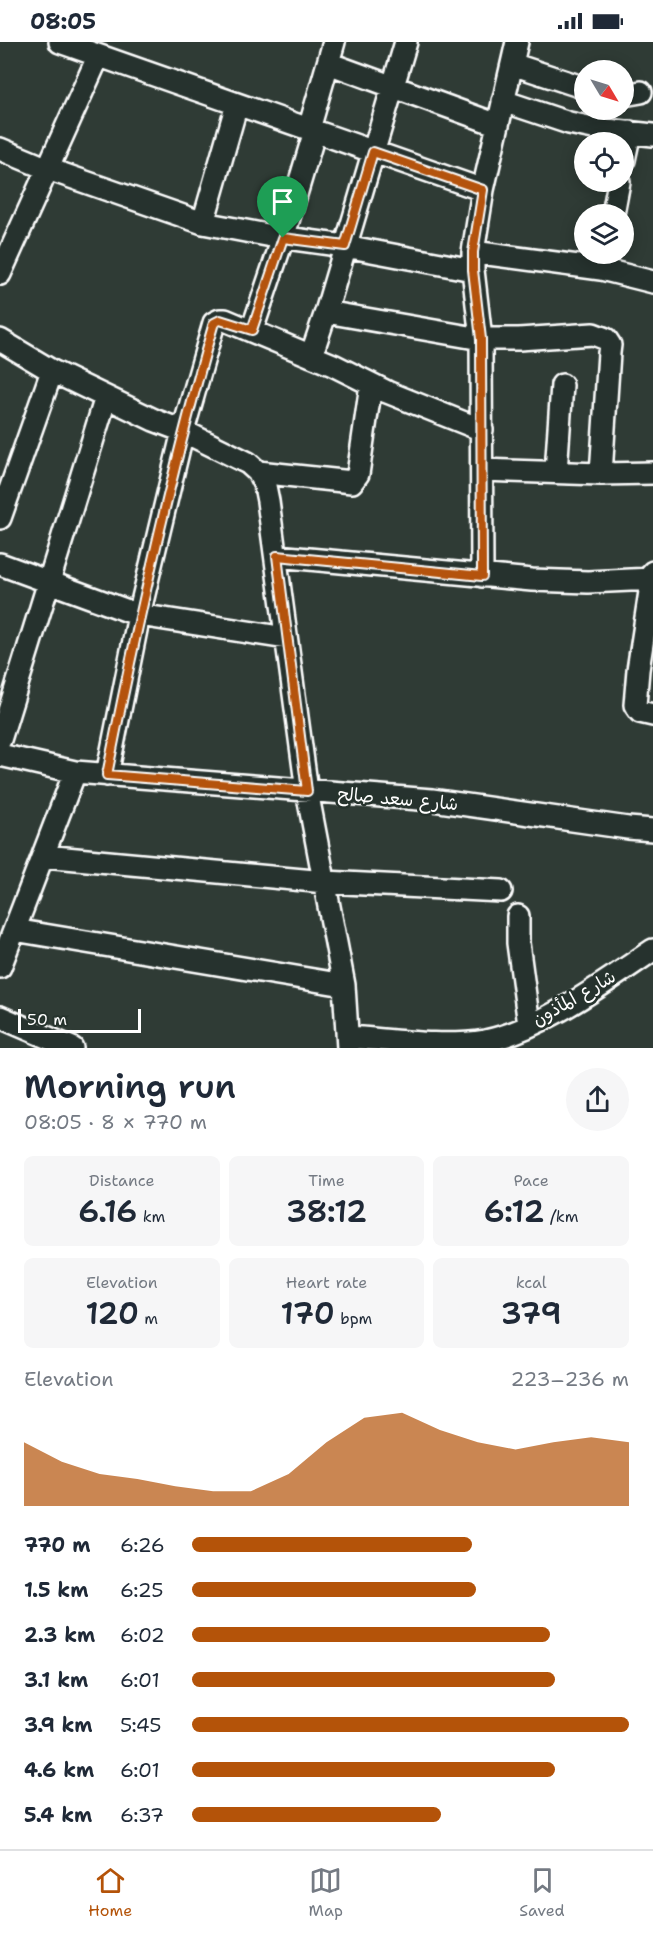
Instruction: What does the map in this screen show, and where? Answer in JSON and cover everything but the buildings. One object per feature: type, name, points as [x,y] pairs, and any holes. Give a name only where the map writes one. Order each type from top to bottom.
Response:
[{"type":"street","points":[[60,42],[483,190]]},
{"type":"street","points":[[252,330],[283,238],[334,42]]},
{"type":"street","points":[[311,356],[406,42]]},
{"type":"street","points":[[482,576],[481,339],[473,261],[483,190],[517,42]]},
{"type":"street","points":[[0,274],[9,230],[48,170],[98,57]]},
{"type":"street","points":[[328,63],[498,125]]},
{"type":"street","points":[[512,64],[574,84]]},
{"type":"street","points":[[504,101],[569,123],[630,132]]},
{"type":"street","points":[[203,223],[237,104]]},
{"type":"street","points":[[634,133],[653,135]]},
{"type":"street","points":[[0,149],[48,170],[203,223],[283,238],[473,261],[574,261]]},
{"type":"street","points":[[612,264],[652,278]]},
{"type":"street","points":[[326,312],[481,339],[600,335],[609,345],[601,474]]},
{"type":"street","points":[[107,775],[139,615],[183,431],[214,323],[225,320],[252,330],[351,373],[371,385],[482,430]]},
{"type":"street","points":[[0,340],[52,371],[237,457],[258,472],[265,486],[277,556],[286,638],[291,657],[307,791],[344,985],[349,1042]]},
{"type":"street","points":[[0,519],[52,371]]},
{"type":"street","points":[[258,472],[352,482],[358,474],[371,385]]},
{"type":"street","points":[[556,472],[562,385]]},
{"type":"street","points":[[0,740],[106,397]]},
{"type":"street","points":[[482,470],[601,474],[653,473]]},
{"type":"street","points":[[277,556],[560,582],[652,576],[644,710]]},
{"type":"street","points":[[0,564],[139,615],[286,638]]},
{"type":"street","name":"شارع سعد صالح","points":[[0,755],[75,772],[432,800],[653,830]]},
{"type":"street","points":[[0,967],[75,772]]},
{"type":"street","points":[[44,855],[325,882],[501,891]]},
{"type":"street","points":[[518,916],[518,943],[529,1025]]},
{"type":"street","points":[[14,930],[344,985]]},
{"type":"street","name":"شارع المأذون","points":[[349,1042],[452,1044],[510,1035],[570,1004],[653,950]]},
{"type":"street","points":[[0,1017],[72,1048]]},
{"type":"route","points":[[373,152],[483,190],[473,252],[481,339],[482,576],[277,556],[307,791],[107,775],[139,615],[183,431],[213,326],[217,321],[225,320],[252,330],[283,238],[345,246],[373,152]]}]
